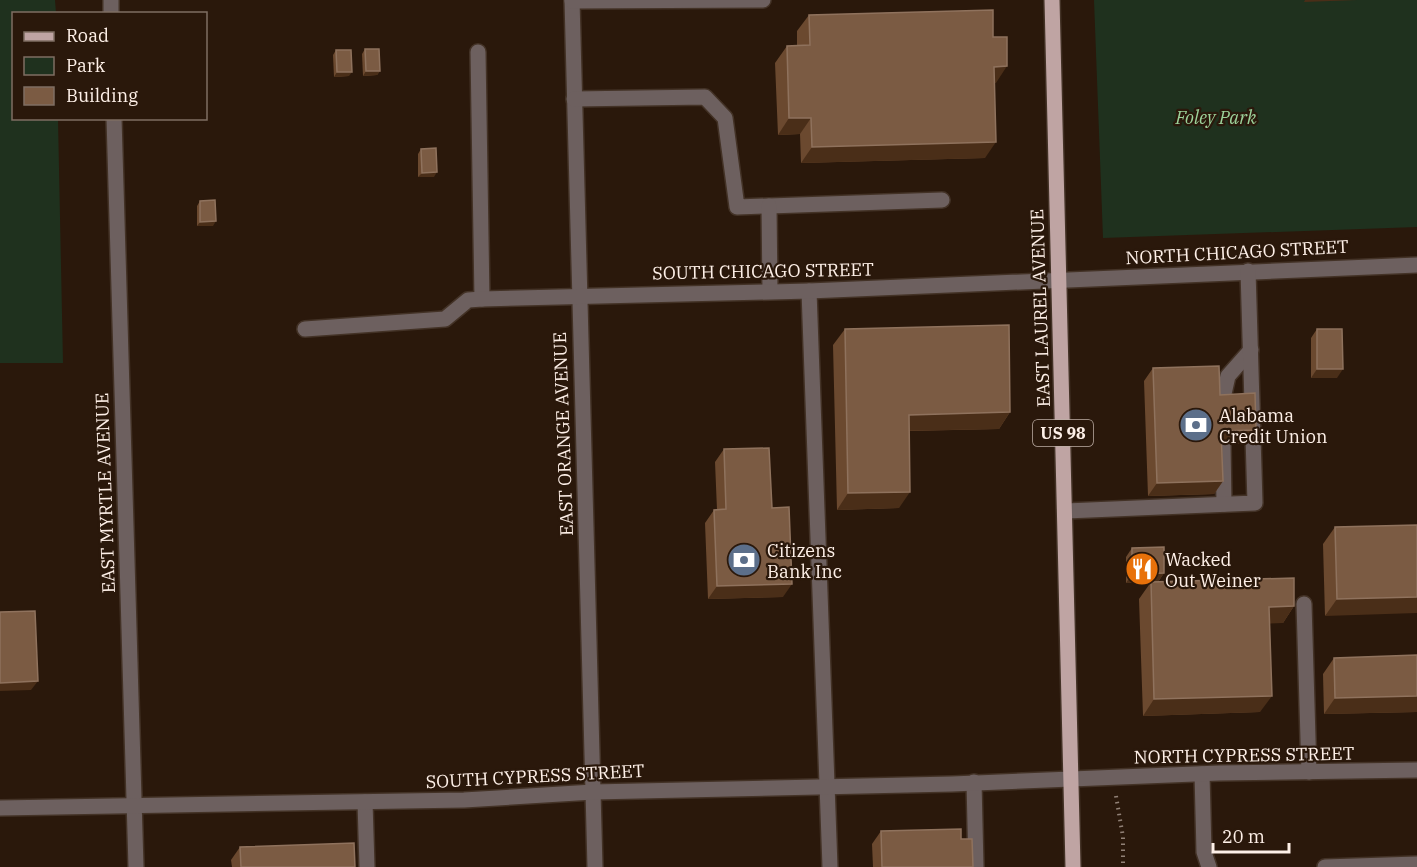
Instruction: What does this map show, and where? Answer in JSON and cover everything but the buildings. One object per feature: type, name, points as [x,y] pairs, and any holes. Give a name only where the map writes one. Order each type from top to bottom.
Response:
[{"type":"main road","name":"EAST LAUREL AVENUE","points":[[1052,0],[1073,867]]},
{"type":"street","points":[[572,1],[763,0]]},
{"type":"street","name":"EAST ORANGE AVENUE","points":[[572,1],[578,295],[595,867]]},
{"type":"street","points":[[305,329],[445,319],[475,300],[478,52]]},
{"type":"street","points":[[574,99],[705,97],[725,118],[737,207],[942,200]]},
{"type":"street","name":"EAST MYRTLE AVENUE","points":[[114,120],[136,867]]},
{"type":"street","points":[[769,206],[770,291]]},
{"type":"street","name":"NORTH CHICAGO STREET","points":[[1059,281],[1417,264]]},
{"type":"street","points":[[1066,511],[1255,502],[1248,271]]},
{"type":"street","name":"SOUTH CHICAGO STREET","points":[[475,300],[578,295],[809,291],[1059,281]]},
{"type":"street","points":[[809,291],[830,867]]},
{"type":"street","points":[[1221,407],[1228,376],[1251,350]]},
{"type":"street","points":[[1223,444],[1224,504]]},
{"type":"street","points":[[1304,604],[1309,772]]},
{"type":"street","name":"NORTH CYPRESS STREET","points":[[1071,780],[1202,774],[1417,770]]},
{"type":"street","points":[[1202,774],[1204,852],[1209,867]]},
{"type":"street","name":"SOUTH CYPRESS STREET","points":[[0,808],[464,800],[593,792],[1071,780]]},
{"type":"street","points":[[974,782],[976,867]]},
{"type":"street","points":[[365,802],[367,867]]},
{"type":"street","points":[[1325,867],[1417,864]]},
{"type":"path","points":[[1114,778],[1123,837],[1123,867]]},
{"type":"green space","points":[[0,0],[55,0],[56,12],[12,12],[12,120],[58,120],[63,363],[0,363]]},
{"type":"green space","name":"Foley Park","points":[[1094,0],[1417,0],[1417,227],[1103,238]]},
{"type":"place","name":"Alabama Credit Union","points":[[1196,425]]},
{"type":"place","name":"Citizens Bank Inc","points":[[744,560]]},
{"type":"place","name":"Wacked Out Weiner","points":[[1142,569]]}]
